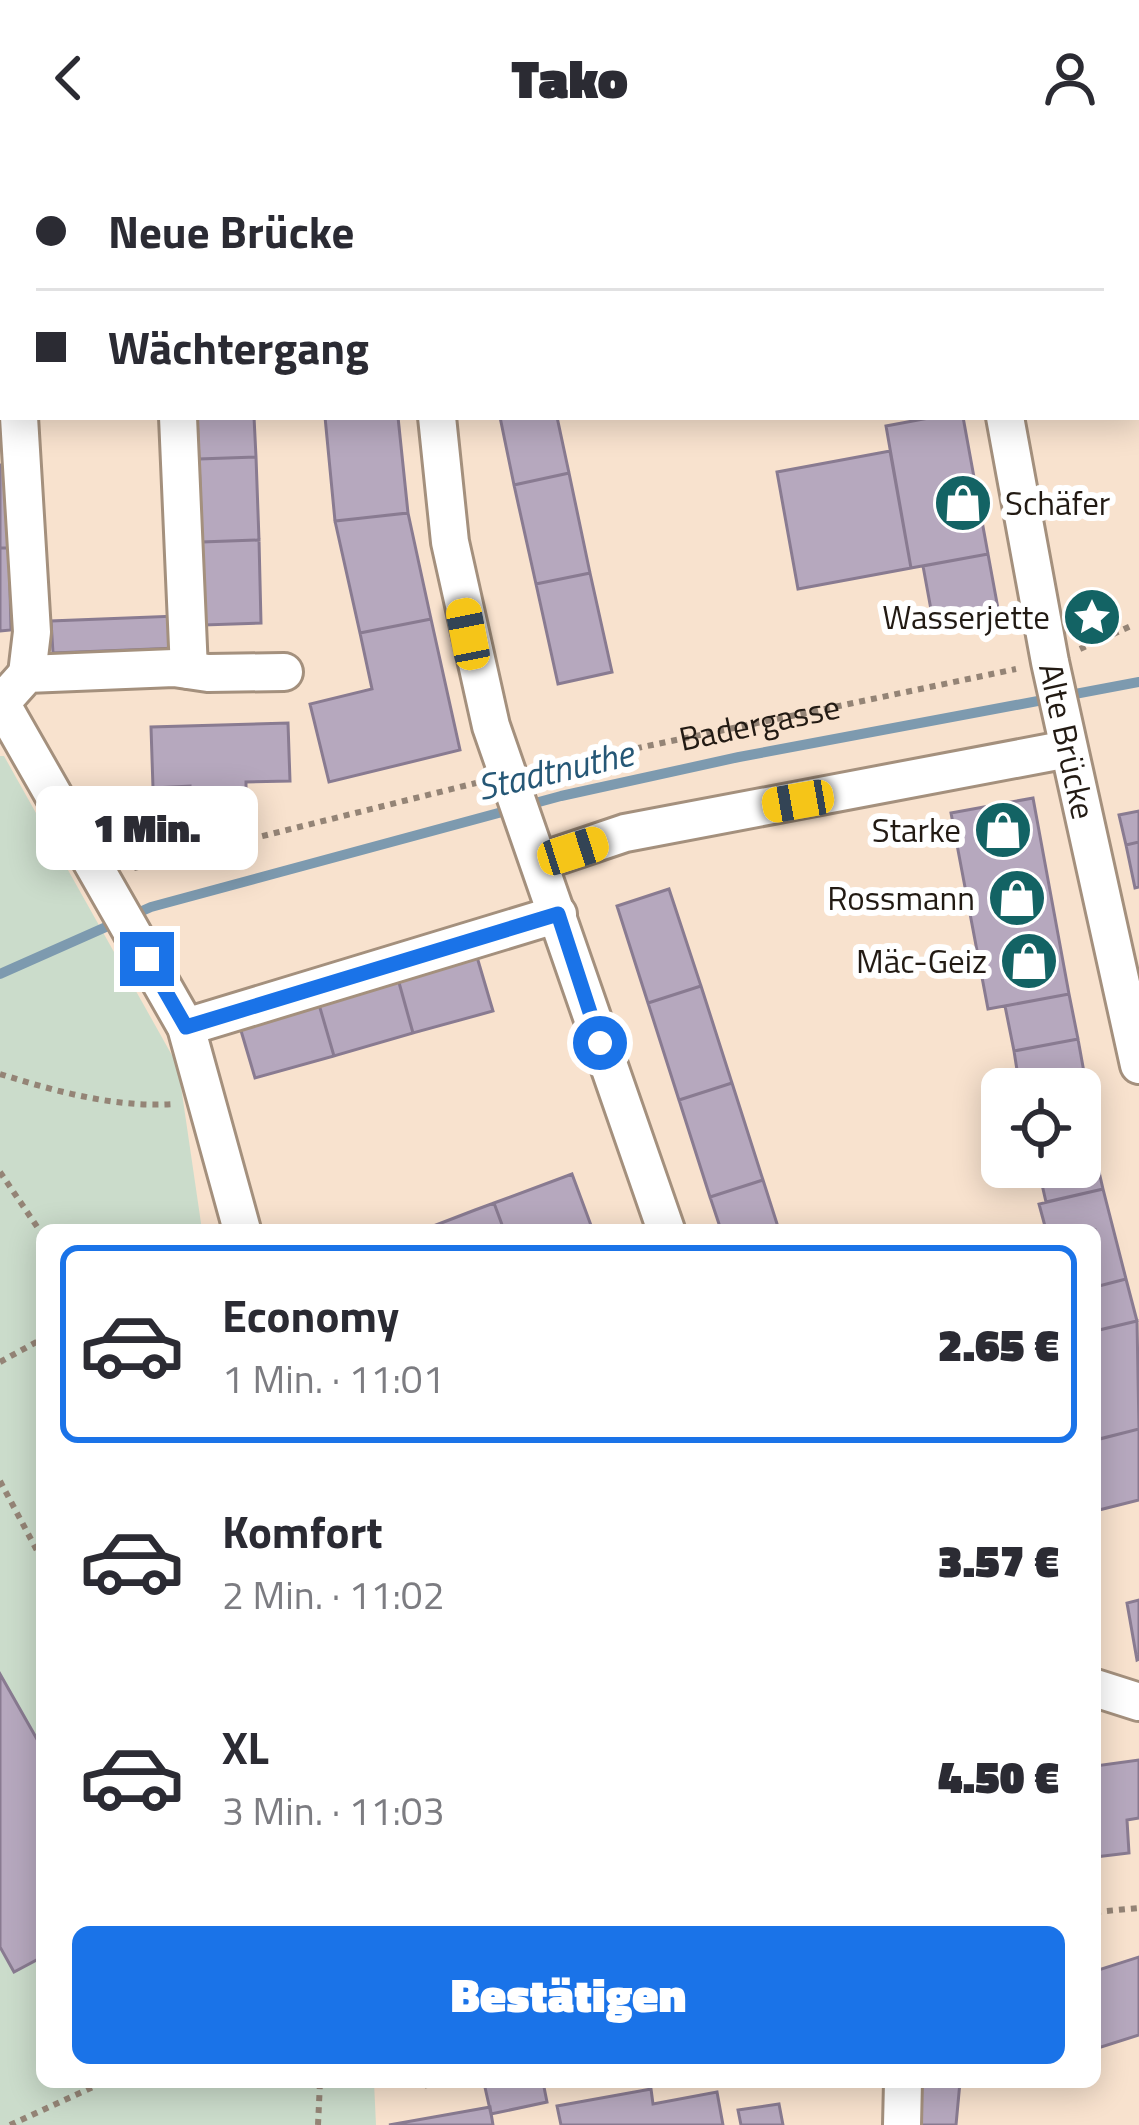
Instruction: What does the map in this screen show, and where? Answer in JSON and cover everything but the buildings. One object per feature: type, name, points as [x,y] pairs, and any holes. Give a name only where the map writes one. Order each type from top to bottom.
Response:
[{"type":"street","points":[[19,420],[32,632],[27,674],[0,703],[186,1027],[240,1224]]},
{"type":"street","points":[[178,420],[189,670]]},
{"type":"street","points":[[437,420],[450,542],[468,634],[508,778],[664,1224]]},
{"type":"street","name":"Alte Brücke","points":[[1006,420],[1065,734],[1139,1065]]},
{"type":"street","points":[[27,674],[284,672]]},
{"type":"street","points":[[534,848],[889,784],[1065,734]]},
{"type":"street","points":[[186,1027],[558,914]]},
{"type":"street","points":[[1101,1690],[1139,1702]]},
{"type":"street","points":[[902,2125],[903,2088]]},
{"type":"path","name":"Badergasse","points":[[105,881],[508,778],[1051,665],[1132,626]]},
{"type":"path","points":[[0,1074],[59,1092],[112,1101],[156,1105],[207,1101]]},
{"type":"path","points":[[0,1172],[36,1225]]},
{"type":"path","points":[[0,1363],[36,1342]]},
{"type":"path","points":[[0,1481],[36,1549]]},
{"type":"path","points":[[1101,1911],[1139,1908]]},
{"type":"path","points":[[10,2125],[91,2088]]},
{"type":"path","points":[[318,2125],[320,2088]]},
{"type":"path","points":[[428,2088],[429,2093]]},
{"type":"green space","points":[[0,756],[4,756],[178,1066],[201,1224],[36,1224],[36,2088],[374,2088],[376,2125],[0,2125]]},
{"type":"waterway","name":"Stadtnuthe","points":[[0,974],[151,907],[561,796],[739,757],[1139,682]]},
{"type":"place","name":"Schäfer","points":[[963,503]]},
{"type":"place","name":"Wasserjette","points":[[1092,617]]},
{"type":"place","name":"Starke","points":[[1003,830]]},
{"type":"place","name":"Rossmann","points":[[1017,898]]},
{"type":"place","name":"Mäc-Geiz","points":[[1029,961]]},
{"type":"route","points":[[147,959],[186,1027],[558,914],[600,1043]]}]
